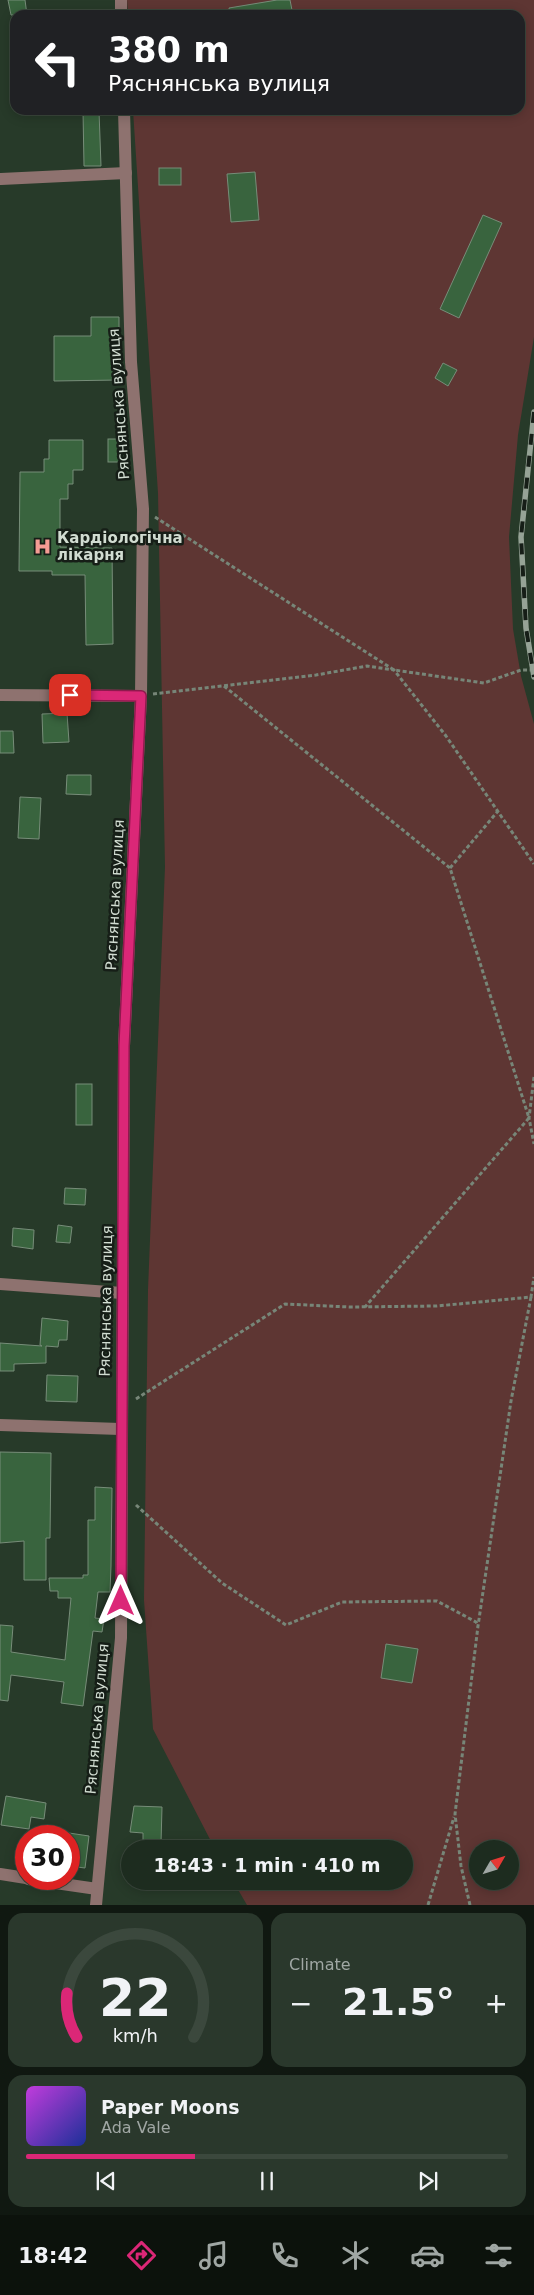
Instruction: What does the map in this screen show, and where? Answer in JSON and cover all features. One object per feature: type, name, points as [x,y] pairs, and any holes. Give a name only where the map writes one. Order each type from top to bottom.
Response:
[{"type":"street","name":"Ряснянська вулиця","points":[[96,1905],[121,1638],[120,1429],[124,1046],[141,696],[143,509],[131,362],[124,115]]},
{"type":"street","points":[[1,179],[126,173]]},
{"type":"street","points":[[0,695],[141,696]]},
{"type":"street","points":[[0,1284],[122,1293]]},
{"type":"street","points":[[0,1425],[120,1429]]},
{"type":"street","points":[[0,1874],[15,1877]]},
{"type":"street","points":[[80,1887],[97,1889]]},
{"type":"path","points":[[143,509],[394,670],[446,736],[534,864]]},
{"type":"path","points":[[141,696],[316,675],[367,666],[484,683],[521,670],[534,670]]},
{"type":"path","points":[[224,686],[450,868],[528,1118],[534,1144]]},
{"type":"path","points":[[450,868],[498,811]]},
{"type":"path","points":[[366,1307],[528,1118],[534,1077]]},
{"type":"path","points":[[428,1905],[455,1814],[478,1626],[511,1402],[534,1276]]},
{"type":"path","points":[[121,1409],[285,1304],[366,1307],[437,1306],[531,1297]]},
{"type":"path","points":[[121,1491],[222,1584],[286,1625],[342,1602],[437,1601],[476,1622],[478,1626]]},
{"type":"path","points":[[455,1814],[461,1866],[470,1905]]},
{"type":"shaded area","points":[[127,0],[534,0],[534,337],[518,435],[509,537],[513,629],[521,676],[534,724],[534,1905],[247,1905],[238,1890],[413,1890],[413,1840],[210,1840],[153,1729],[144,1600],[148,1290],[165,867],[158,493],[133,115],[525,115],[525,10],[128,10]]},
{"type":"building","points":[[8,0],[25,0],[26,10],[10,10]]},
{"type":"building","points":[[277,0],[290,0],[292,10],[229,10],[229,8]]},
{"type":"building","points":[[83,115],[99,115],[101,166],[84,166]]},
{"type":"building","points":[[159,168],[181,168],[181,185],[159,185]]},
{"type":"building","points":[[255,172],[259,220],[231,222],[227,174]]},
{"type":"building","points":[[483,215],[502,223],[459,318],[440,309]]},
{"type":"building","points":[[91,317],[119,317],[119,380],[54,381],[54,336],[91,336]]},
{"type":"building","points":[[443,363],[457,370],[448,386],[435,378]]},
{"type":"building","points":[[108,439],[122,439],[122,462],[108,462]]},
{"type":"building","points":[[49,440],[83,440],[83,470],[73,470],[73,484],[68,484],[68,499],[60,499],[60,547],[112,548],[113,644],[86,645],[85,575],[52,575],[52,571],[19,571],[20,472],[44,472],[44,459],[49,459]]},
{"type":"building","points":[[67,713],[69,742],[43,743],[42,714]]},
{"type":"building","points":[[0,731],[13,731],[14,753],[0,753]]},
{"type":"building","points":[[67,775],[91,775],[91,795],[66,794]]},
{"type":"building","points":[[20,797],[41,798],[39,839],[18,838]]},
{"type":"building","points":[[76,1084],[92,1084],[92,1125],[76,1125]]},
{"type":"building","points":[[65,1188],[86,1189],[85,1205],[64,1204]]},
{"type":"building","points":[[58,1225],[72,1227],[70,1243],[56,1242]]},
{"type":"building","points":[[13,1228],[34,1230],[33,1249],[12,1246]]},
{"type":"building","points":[[42,1318],[68,1321],[67,1340],[59,1340],[58,1347],[46,1346],[46,1363],[14,1364],[14,1371],[0,1371],[0,1343],[42,1346],[40,1345]]},
{"type":"building","points":[[47,1375],[78,1376],[77,1402],[46,1401]]},
{"type":"building","points":[[0,1452],[51,1453],[50,1538],[46,1538],[46,1580],[24,1580],[24,1541],[0,1543]]},
{"type":"building","points":[[95,1487],[112,1488],[110,1592],[98,1592],[95,1618],[104,1619],[102,1632],[93,1631],[83,1706],[61,1703],[64,1682],[11,1675],[8,1701],[0,1700],[0,1625],[13,1626],[11,1652],[65,1660],[71,1598],[58,1598],[58,1591],[50,1591],[49,1578],[83,1578],[83,1575],[88,1575],[88,1520],[95,1520]]},
{"type":"building","points":[[386,1644],[418,1649],[412,1683],[381,1678]]},
{"type":"building","points":[[6,1796],[46,1803],[44,1819],[31,1817],[30,1825],[15,1825],[15,1827],[1,1825]]},
{"type":"building","points":[[134,1806],[162,1807],[161,1840],[143,1840],[143,1833],[130,1832]]},
{"type":"building","points":[[80,1835],[89,1836],[85,1868],[80,1867]]},
{"type":"railway","points":[[534,412],[521,537],[526,628],[534,677]]},
{"type":"place","name":"Кардіологічна лікарня","points":[[43,547]]},
{"type":"route","points":[[70,695],[141,696],[124,1046],[120,1429],[121,1601]]}]
